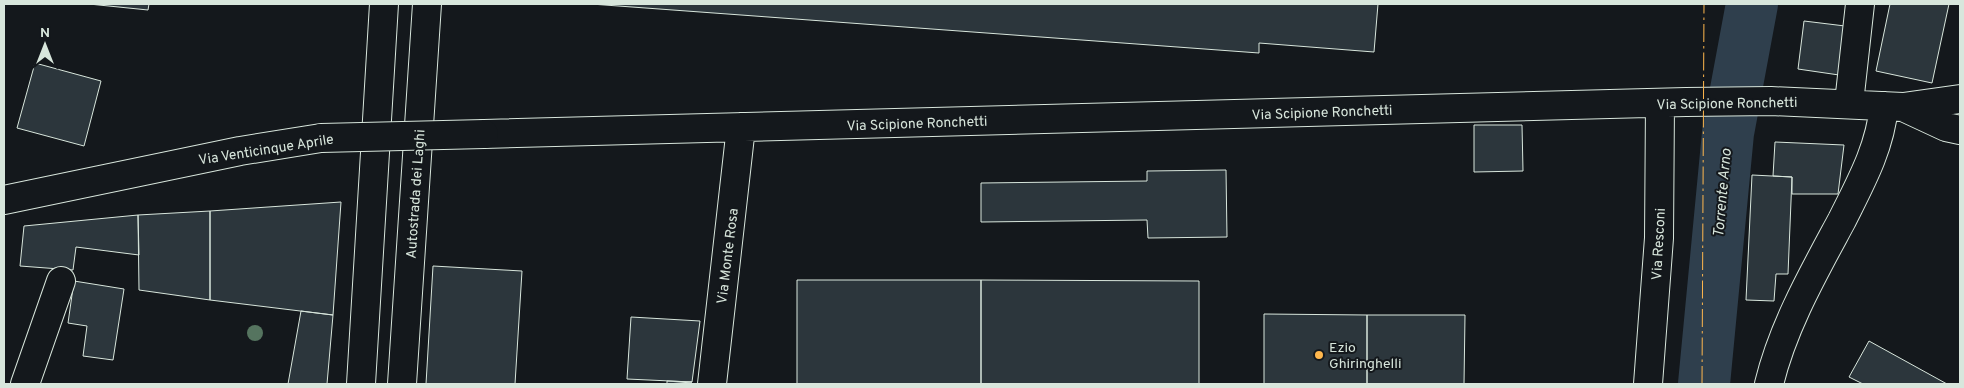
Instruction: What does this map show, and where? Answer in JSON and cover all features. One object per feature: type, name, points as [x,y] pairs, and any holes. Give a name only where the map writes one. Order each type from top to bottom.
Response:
[{"type":"main road","points":[[361,384],[384,4]]},
{"type":"main road","name":"Autostrada dei Laghi","points":[[402,384],[427,4]]},
{"type":"main road","points":[[1849,103],[1860,4]]},
{"type":"main road","name":"Via Scipione Ronchetti","points":[[741,127],[1770,101],[1893,106],[1960,98]]},
{"type":"main road","name":"Via Resconi","points":[[1648,384],[1659,238],[1673,103]]},
{"type":"main road","points":[[1770,384],[1795,309],[1871,163],[1882,128],[1893,106]]},
{"type":"main road","name":"Via Scipione Ronchetti","points":[[1893,106],[1946,127],[1960,130]]},
{"type":"main road","name":"Via Venticinque Aprile","points":[[4,200],[240,151],[321,138],[741,127]]},
{"type":"main road","name":"Via Monte Rosa","points":[[712,384],[741,127]]},
{"type":"main road","points":[[4,189],[66,187]]},
{"type":"main road","points":[[25,384],[61,281]]},
{"type":"building","points":[[89,4],[149,4],[148,10]]},
{"type":"building","points":[[591,4],[1378,4],[1374,52],[1259,43],[1259,53]]},
{"type":"building","points":[[1890,4],[1949,4],[1932,83],[1876,71]]},
{"type":"building","points":[[1804,21],[1845,26],[1839,75],[1798,69]]},
{"type":"building","points":[[35,63],[101,81],[84,146],[17,128]]},
{"type":"building","points":[[1474,125],[1522,125],[1523,171],[1474,172]]},
{"type":"building","points":[[1775,142],[1844,145],[1838,194],[1792,194],[1792,177],[1773,176]]},
{"type":"building","points":[[1226,170],[1227,237],[1148,238],[1147,220],[981,222],[981,183],[1147,181],[1147,171]]},
{"type":"building","points":[[1752,175],[1792,177],[1788,274],[1776,274],[1774,301],[1746,300]]},
{"type":"building","points":[[341,202],[333,315],[210,300],[210,211]]},
{"type":"building","points":[[210,211],[210,300],[139,290],[138,215]]},
{"type":"building","points":[[138,215],[139,255],[76,247],[73,270],[20,266],[24,226]]},
{"type":"building","points":[[433,266],[522,271],[515,384],[426,384]]},
{"type":"building","points":[[797,280],[981,280],[981,384],[797,384]]},
{"type":"building","points":[[981,280],[1199,281],[1199,384],[981,384]]},
{"type":"building","points":[[74,281],[124,289],[113,360],[83,356],[87,326],[68,323]]},
{"type":"building","points":[[301,311],[333,315],[327,384],[288,384]]},
{"type":"building","points":[[1264,314],[1367,315],[1367,384],[1264,384]]},
{"type":"building","points":[[1367,315],[1465,315],[1464,384],[1367,384]]},
{"type":"building","points":[[631,317],[700,321],[692,382],[627,379]]},
{"type":"building","points":[[1869,341],[1947,384],[1863,384],[1849,377]]},
{"type":"building","points":[[667,381],[692,382],[667,384]]},
{"type":"waterway","name":"Torrente Arno","points":[[1704,384],[1728,133],[1752,4]]},
{"type":"power","points":[[1702,384],[1704,4]]},
{"type":"place","name":"Ezio Ghiringhelli","points":[[1319,355]]}]
